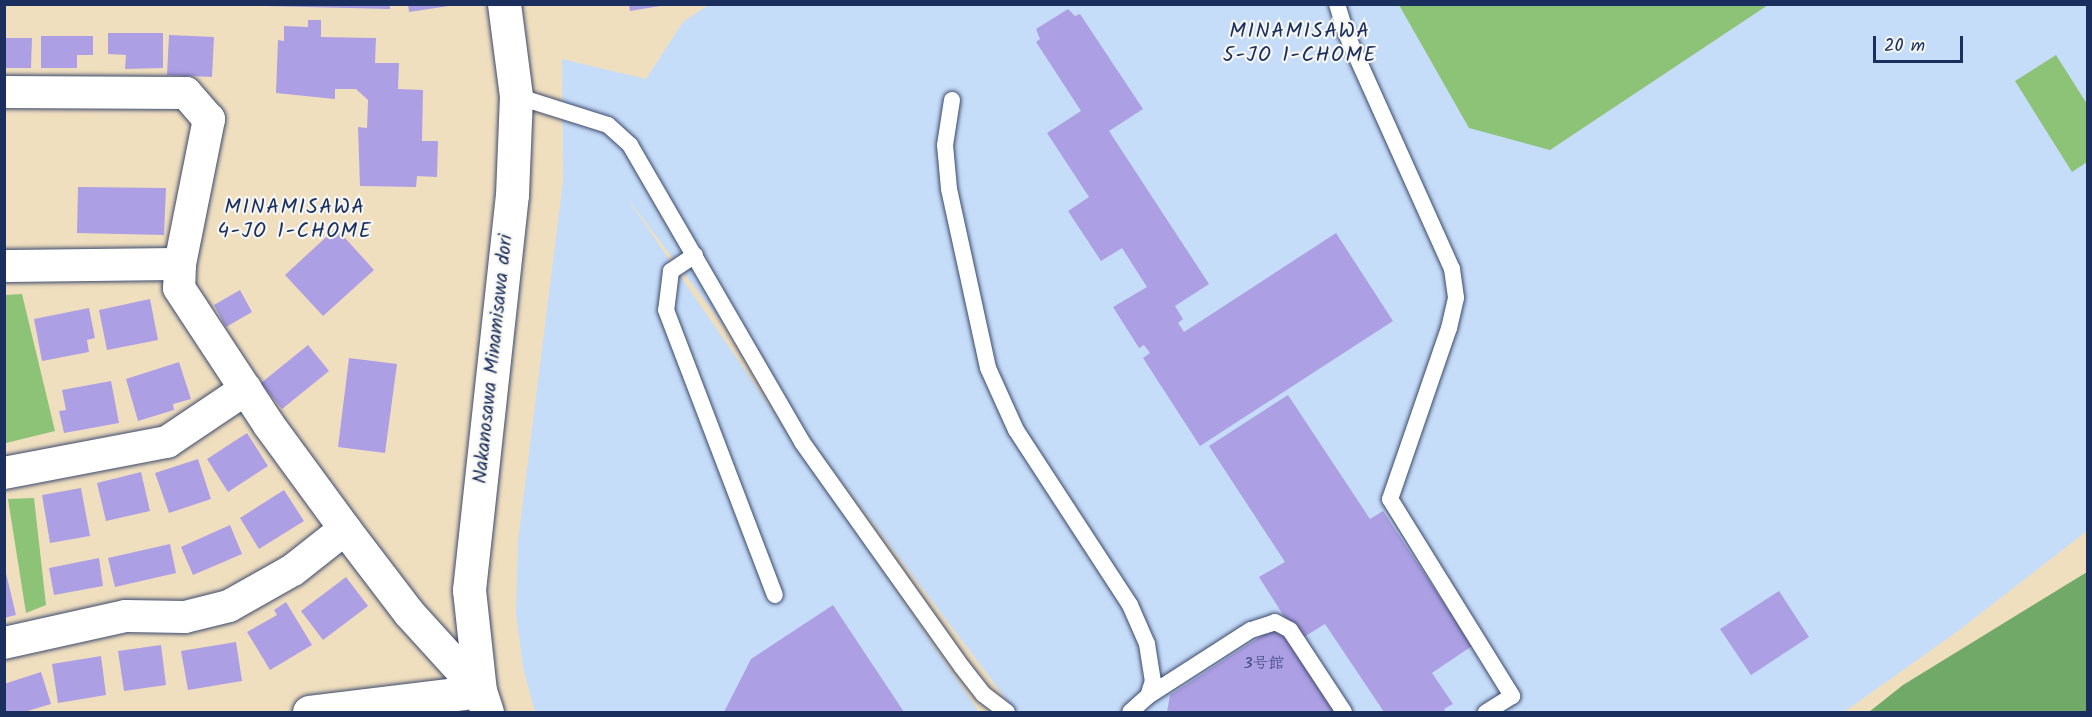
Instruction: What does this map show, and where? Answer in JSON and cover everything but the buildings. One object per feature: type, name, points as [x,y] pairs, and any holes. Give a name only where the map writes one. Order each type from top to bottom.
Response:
[{"type":"street","name":"Nakanosawa Minamisawa dori","points":[[484,701],[469,590],[512,195],[516,96],[504,4]]},
{"type":"street","points":[[4,92],[186,93],[209,119],[180,264],[179,288],[246,389],[345,529],[409,613],[484,701]]},
{"type":"street","points":[[4,266],[180,264]]},
{"type":"street","points":[[4,473],[167,442],[246,389]]},
{"type":"street","points":[[4,643],[126,615],[185,617],[229,606],[293,570],[345,529]]},
{"type":"street","points":[[309,712],[484,701]]},
{"type":"lane","points":[[1337,4],[1346,33],[1452,269],[1456,298],[1449,328],[1390,499],[1512,696],[1486,712]]},
{"type":"lane","points":[[516,96],[588,116],[619,133],[641,160],[767,385],[826,479],[962,668],[983,694],[1007,712]]},
{"type":"lane","points":[[952,100],[945,145],[949,189],[988,368],[1016,430],[1130,605],[1147,644],[1154,681],[1148,696]]},
{"type":"lane","points":[[695,255],[671,271],[666,310],[775,595]]},
{"type":"lane","points":[[1130,712],[1148,696],[1251,630],[1275,622],[1290,630],[1344,712]]},
{"type":"shaded area","points":[[710,4],[2087,5],[2087,531],[1954,634],[1844,712],[1016,712],[625,195],[979,712],[535,712],[523,668],[516,613],[518,541],[563,181],[562,59],[646,79],[683,22]]},
{"type":"green space","points":[[1399,5],[1768,5],[1550,150],[1469,128]]},
{"type":"green space","points":[[2056,55],[2087,104],[2087,162],[2072,172],[2015,81]]},
{"type":"green space","points":[[22,294],[55,431],[6,443],[5,295]]},
{"type":"green space","points":[[34,498],[46,605],[26,613],[8,499]]},
{"type":"green space","points":[[2087,572],[2087,712],[1869,712],[1903,685]]},
{"type":"district","name":"MINAMISAWA 5-JO 1-CHOME","points":[[1300,44]]},
{"type":"district","name":"MINAMISAWA 4-JO 1-CHOME","points":[[295,220]]}]
